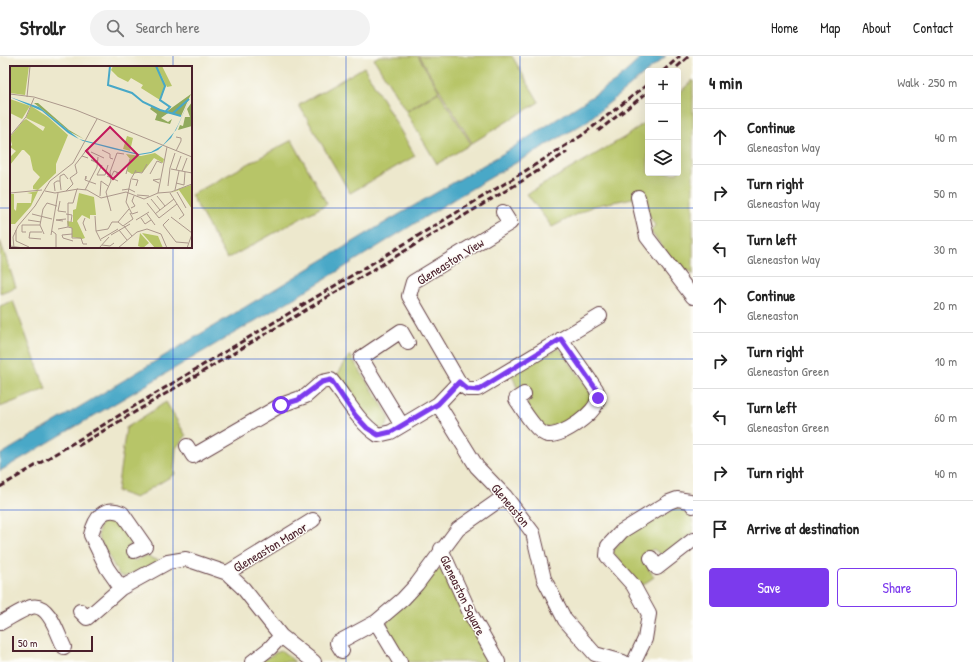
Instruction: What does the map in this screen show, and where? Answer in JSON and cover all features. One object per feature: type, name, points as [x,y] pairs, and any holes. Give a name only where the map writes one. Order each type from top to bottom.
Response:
[{"type":"street","points":[[638,197],[647,237],[693,297]]},
{"type":"street","name":"Gleneaston View","points":[[459,382],[409,296],[413,282],[510,223],[503,212]]},
{"type":"street","points":[[187,446],[193,456],[281,405],[306,396],[322,382],[331,380],[355,415],[367,428],[378,435],[391,432],[401,424],[438,404],[459,382],[467,389],[478,390],[600,316]]},
{"type":"street","points":[[401,424],[361,358],[401,331],[408,343]]},
{"type":"street","points":[[524,394],[516,399],[538,430],[548,435],[559,433],[580,422],[596,406],[598,398],[596,389],[561,339]]},
{"type":"street","name":"Gleneaston","points":[[438,404],[477,467],[505,496],[533,533],[544,579],[565,620],[595,654],[624,662]]},
{"type":"street","name":"Gleneaston Square","points":[[342,651],[338,643],[376,622],[403,599],[417,584],[441,549],[458,529],[505,496]]},
{"type":"street","points":[[634,662],[645,639],[649,614],[633,585],[607,556],[608,546],[622,531],[670,502],[677,499],[690,501],[693,506]]},
{"type":"street","points":[[121,588],[107,568],[91,535],[94,521],[104,512],[117,511],[122,513],[145,546],[134,551]]},
{"type":"street","name":"Gleneaston Manor","points":[[227,573],[313,520]]},
{"type":"street","points":[[651,558],[657,568],[693,540]]},
{"type":"street","name":"Gleneaston Square","points":[[441,549],[470,612],[498,662]]},
{"type":"street","points":[[80,612],[87,618],[121,588],[168,562],[186,559],[227,573],[244,588],[281,636],[314,662]]},
{"type":"street","points":[[0,623],[32,607],[38,607],[47,612],[64,647]]},
{"type":"street","points":[[376,622],[400,662]]},
{"type":"street","points":[[252,662],[270,648],[281,636]]},
{"type":"green space","points":[[379,56],[418,56],[439,91],[406,111],[374,59]]},
{"type":"green space","points":[[419,56],[512,56],[539,102],[472,143]]},
{"type":"green space","points":[[364,67],[415,156],[350,193],[299,105]]},
{"type":"green space","points":[[693,80],[693,275],[689,270],[683,275],[651,232],[655,225],[638,197],[593,206],[552,227],[527,194],[625,137],[645,122],[645,176],[681,176],[681,91]]},
{"type":"green space","points":[[439,92],[471,144],[437,164],[406,112]]},
{"type":"green space","points":[[292,140],[327,204],[227,259],[192,194]]},
{"type":"green space","points":[[0,241],[16,287],[0,293]]},
{"type":"green space","points":[[13,301],[46,389],[0,407],[0,306]]},
{"type":"green space","points":[[559,348],[591,392],[590,404],[568,421],[549,427],[542,427],[526,405],[531,399],[526,389],[517,388],[512,375]]},
{"type":"green space","points":[[350,355],[389,416],[387,426],[377,432],[337,375]]},
{"type":"green space","points":[[166,402],[186,436],[176,448],[175,474],[135,498],[117,491],[126,428]]},
{"type":"green space","points":[[677,507],[689,514],[691,517],[693,534],[663,555],[653,549],[642,558],[654,577],[641,586],[612,552],[629,532]]},
{"type":"green space","points":[[109,517],[117,517],[132,537],[131,545],[126,549],[134,561],[145,556],[160,561],[125,577],[119,575],[98,537],[100,524]]},
{"type":"green space","points":[[442,568],[448,569],[492,662],[406,662],[386,628],[388,620],[436,570]]},
{"type":"green space","points":[[281,650],[295,662],[259,662]]},
{"type":"water","points":[[643,56],[666,56],[651,68],[645,68],[645,73],[586,122],[459,196],[306,291],[0,471],[0,455],[381,225],[509,150],[616,81]]},
{"type":"railway","points":[[666,68],[680,56]]},
{"type":"railway","points":[[677,67],[689,56]]},
{"type":"railway","points":[[0,487],[514,178],[581,136],[645,86]]},
{"type":"railway","points":[[598,131],[645,94]]},
{"type":"railway","points":[[78,446],[522,181],[567,152]]},
{"type":"route","points":[[281,405],[298,400],[306,396],[312,389],[322,382],[331,380],[355,415],[367,428],[378,435],[391,432],[401,424],[438,404],[450,389],[459,382],[467,389],[478,390],[561,339],[596,389],[598,398]]}]
